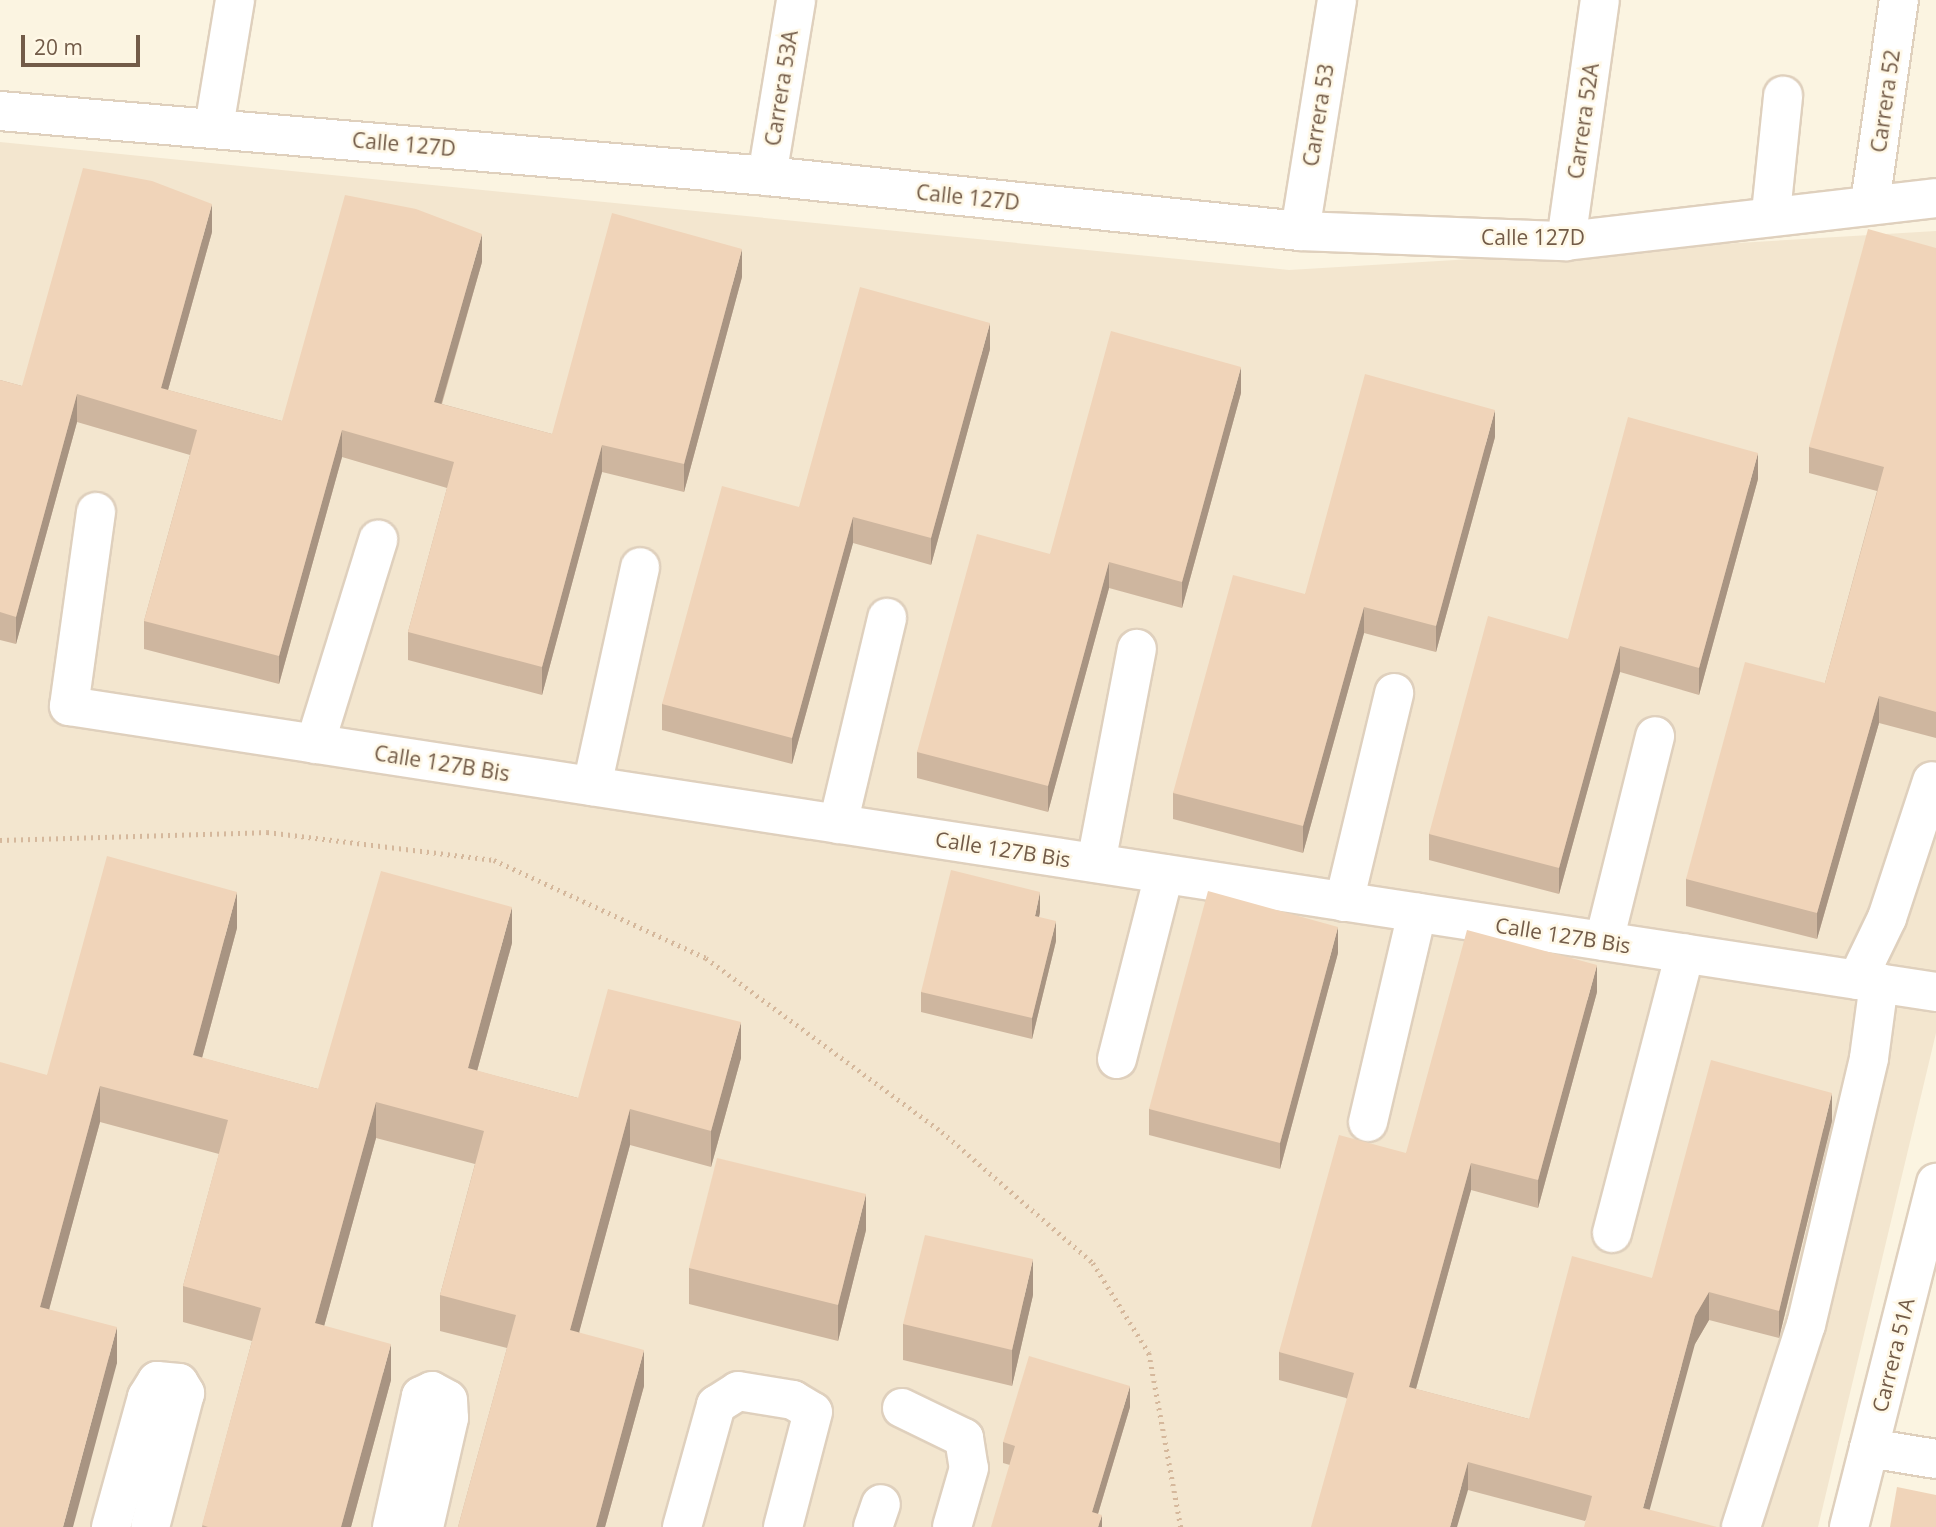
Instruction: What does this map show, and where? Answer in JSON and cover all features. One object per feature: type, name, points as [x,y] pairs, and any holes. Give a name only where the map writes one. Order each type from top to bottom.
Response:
[{"type":"street","points":[[214,127],[235,0]]},
{"type":"street","name":"Carrera 53A","points":[[767,176],[796,0]]},
{"type":"street","name":"Carrera 53","points":[[1300,231],[1337,0]]},
{"type":"street","name":"Carrera 52A","points":[[1566,241],[1600,0]]},
{"type":"street","name":"Carrera 52","points":[[1870,203],[1899,0]]},
{"type":"street","points":[[1771,212],[1783,96]]},
{"type":"street","name":"Calle 127D","points":[[0,111],[214,127],[767,176],[1300,231],[1566,241],[1771,212],[1936,198]]},
{"type":"street","name":"Calle 127B Bis","points":[[96,512],[69,706],[1936,992]]},
{"type":"street","points":[[315,744],[378,540]]},
{"type":"street","points":[[592,786],[640,567]]},
{"type":"street","points":[[838,824],[887,618]]},
{"type":"street","points":[[1096,863],[1137,649]]},
{"type":"street","points":[[1344,902],[1394,693]]},
{"type":"street","points":[[1604,941],[1655,736]]},
{"type":"street","points":[[1741,1527],[1806,1325],[1869,1058],[1868,982],[1932,781]]},
{"type":"street","points":[[1117,1059],[1164,874]]},
{"type":"street","points":[[1368,1122],[1418,913]]},
{"type":"street","points":[[1612,1233],[1685,953]]},
{"type":"street","name":"Carrera 51A","points":[[1849,1527],[1936,1183]]},
{"type":"street","points":[[111,1527],[147,1397],[157,1381],[179,1383],[185,1393],[150,1527]]},
{"type":"street","points":[[392,1527],[421,1396],[432,1391],[448,1400],[449,1418],[424,1527]]},
{"type":"street","points":[[682,1527],[716,1405],[738,1391],[793,1400],[813,1412],[783,1527]]},
{"type":"street","points":[[902,1408],[964,1438],[969,1468],[952,1527]]},
{"type":"street","points":[[1869,1448],[1936,1459]]},
{"type":"path","points":[[0,840],[267,832],[494,860],[706,958],[942,1132],[1093,1264],[1149,1353],[1181,1527]]},
{"type":"shaded area","points":[[0,142],[1289,270],[1936,231],[1936,1033],[1818,1527],[0,1527]]},
{"type":"building","points":[[83,168],[152,181],[212,204],[161,388],[282,421],[345,195],[416,209],[482,234],[434,402],[552,434],[612,213],[742,249],[684,464],[602,445],[542,667],[408,632],[454,462],[342,430],[279,656],[144,621],[197,430],[77,394],[16,617],[0,612],[0,380],[22,386]]},
{"type":"building","points":[[1868,229],[1936,248],[1936,712],[1879,696],[1817,913],[1686,879],[1745,662],[1825,683],[1884,467],[1809,447]]},
{"type":"building","points":[[860,287],[990,323],[931,538],[853,517],[792,738],[662,704],[722,486],[799,507]]},
{"type":"building","points":[[1111,331],[1241,367],[1182,582],[1109,562],[1048,786],[917,752],[977,534],[1050,554]]},
{"type":"building","points":[[1365,374],[1495,410],[1436,626],[1364,607],[1303,826],[1173,793],[1233,575],[1305,594]]},
{"type":"building","points":[[1628,417],[1758,453],[1699,668],[1620,646],[1559,868],[1429,834],[1488,616],[1568,639]]},
{"type":"building","points":[[107,856],[237,892],[193,1055],[318,1089],[381,871],[512,907],[468,1068],[578,1098],[608,989],[741,1022],[711,1131],[630,1109],[570,1330],[644,1350],[596,1527],[458,1527],[516,1315],[440,1295],[484,1131],[376,1102],[315,1323],[391,1344],[341,1527],[202,1525],[261,1308],[183,1286],[228,1120],[100,1086],[40,1307],[117,1327],[63,1527],[0,1527],[0,1062],[47,1075]]},
{"type":"building","points":[[951,870],[1040,892],[1035,916],[1056,921],[1032,1018],[921,992]]},
{"type":"building","points":[[1208,891],[1338,927],[1280,1143],[1149,1109]]},
{"type":"building","points":[[1467,930],[1597,965],[1538,1180],[1471,1163],[1409,1387],[1529,1419],[1572,1256],[1652,1278],[1711,1060],[1832,1093],[1779,1311],[1709,1292],[1695,1316],[1643,1508],[1717,1527],[1584,1527],[1592,1496],[1468,1462],[1450,1527],[1311,1527],[1354,1373],[1279,1352],[1339,1135],[1406,1153]]},
{"type":"building","points":[[717,1158],[866,1194],[838,1305],[689,1268]]},
{"type":"building","points":[[925,1235],[1033,1259],[1012,1350],[903,1324]]},
{"type":"building","points":[[1029,1356],[1130,1386],[1092,1512],[1102,1515],[1098,1527],[991,1527],[1015,1446],[1003,1442]]},
{"type":"building","points":[[1897,1487],[1936,1495],[1936,1527],[1890,1527]]}]
